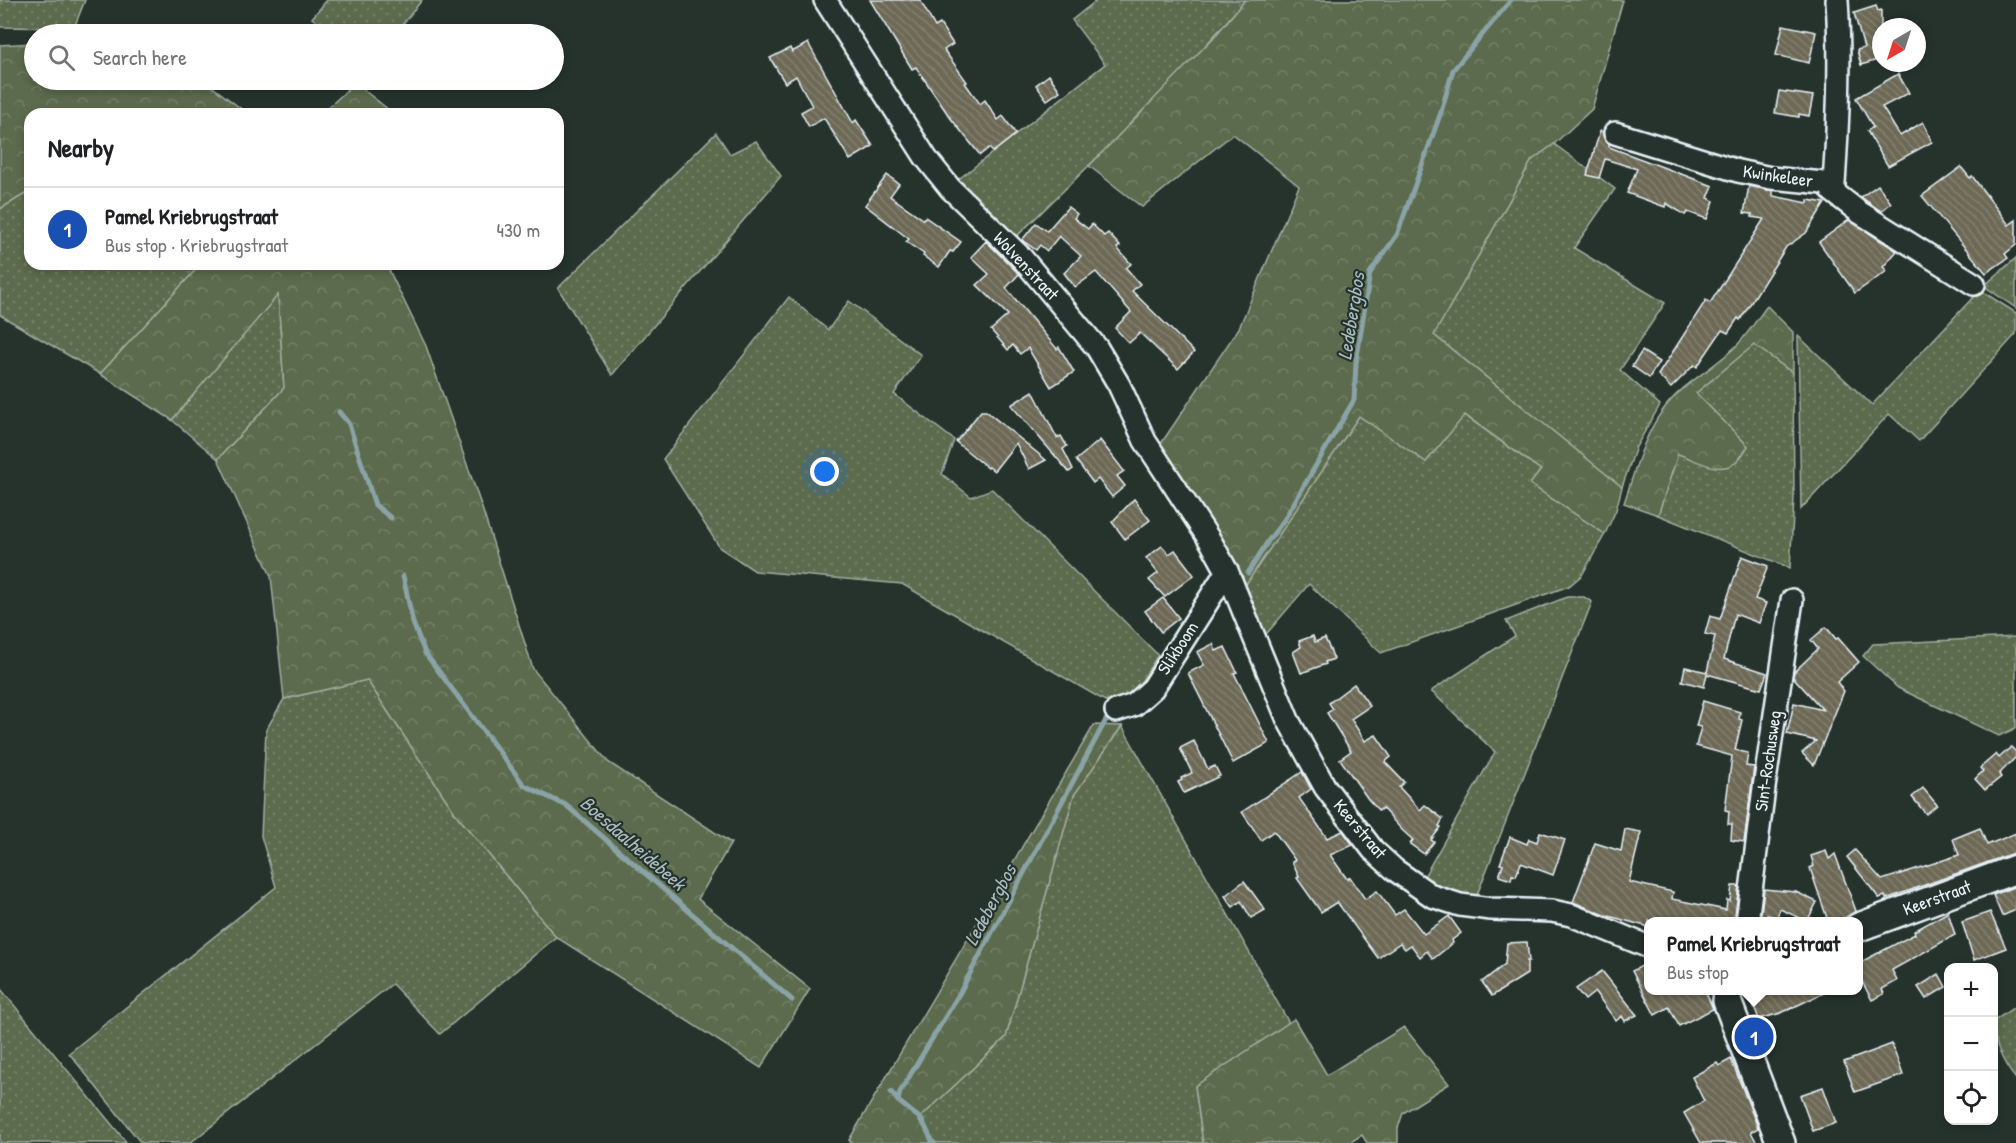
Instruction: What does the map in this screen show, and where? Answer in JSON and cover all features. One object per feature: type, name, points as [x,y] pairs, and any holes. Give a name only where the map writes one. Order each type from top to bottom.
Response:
[{"type":"main road","name":"Keerstraat","points":[[1863,926],[2016,869]]},
{"type":"main road","points":[[1728,995],[1727,1000],[1781,1143]]},
{"type":"street","name":"Wolvenstraat","points":[[825,0],[926,158],[950,188],[1021,257],[1097,348],[1119,385],[1145,441],[1211,542]]},
{"type":"street","name":"Kwinkeleer","points":[[1615,133],[1738,171],[1771,178],[1834,184],[1839,99],[1837,0]]},
{"type":"street","name":"Kwinkeleer","points":[[1832,191],[1859,212],[1974,284]]},
{"type":"street","name":"Keerstraat","points":[[1211,542],[1227,571],[1288,720],[1325,787],[1373,850],[1395,870],[1432,896],[1460,905],[1491,909],[1552,911],[1571,915],[1644,945]]},
{"type":"street","name":"Slikboom","points":[[1116,711],[1134,705],[1153,688],[1227,571]]},
{"type":"street","name":"Sint-Rochusweg","points":[[1748,917],[1792,600]]},
{"type":"green space","points":[[0,0],[85,0],[76,24],[24,24],[24,27],[0,27]]},
{"type":"green space","points":[[327,0],[422,0],[403,24],[319,24],[312,18]]},
{"type":"green space","points":[[1097,0],[1245,0],[1163,92],[1016,237],[955,182],[1105,64],[1072,20]]},
{"type":"green space","points":[[1245,0],[1623,0],[1592,109],[1554,144],[1532,160],[1434,335],[1622,487],[1616,510],[1605,534],[1530,484],[1541,470],[1465,415],[1426,462],[1359,416],[1246,584],[1220,538],[1156,451],[1239,328],[1299,186],[1233,134],[1142,207],[1089,166],[1216,35]]},
{"type":"green space","points":[[24,44],[24,90],[217,90],[240,108],[24,108],[24,195],[0,209],[0,45]]},
{"type":"green space","points":[[347,90],[364,90],[386,108],[328,108]]},
{"type":"green space","points":[[716,133],[730,154],[756,141],[781,176],[612,375],[558,288]]},
{"type":"green space","points":[[1554,144],[1615,189],[1574,248],[1665,303],[1620,370],[1660,405],[1636,447],[1622,487],[1434,335],[1532,160]]},
{"type":"green space","points":[[24,195],[24,270],[195,270],[100,374],[0,315],[0,209]]},
{"type":"green space","points":[[2016,258],[2016,308],[1984,286]]},
{"type":"green space","points":[[195,270],[389,270],[426,346],[482,508],[533,669],[608,762],[731,843],[698,899],[810,989],[761,1068],[556,937],[455,813],[367,680],[284,699],[271,576],[218,459],[284,388],[278,295],[172,420],[100,374]]},
{"type":"green space","points":[[1980,290],[2016,313],[2016,334],[1919,441],[1889,414],[1801,509],[1798,336],[1872,405]]},
{"type":"green space","points":[[278,294],[284,388],[218,459],[172,420]]},
{"type":"green space","points":[[789,297],[828,330],[849,301],[921,355],[894,394],[954,440],[942,474],[971,497],[992,489],[1158,655],[1134,693],[1105,701],[902,584],[755,571],[720,548],[663,459]]},
{"type":"green space","points":[[1767,306],[1793,332],[1793,373],[1754,345],[1696,393],[1748,446],[1743,454],[1731,465],[1716,467],[1678,454],[1658,515],[1624,503],[1645,443],[1663,410],[1680,391],[1739,343]]},
{"type":"green space","points":[[1754,344],[1793,373],[1794,498],[1790,568],[1658,515],[1678,454],[1717,467],[1748,446],[1696,393]]},
{"type":"green space","points":[[1464,415],[1541,470],[1530,484],[1605,534],[1582,575],[1569,586],[1381,653],[1309,584],[1262,639],[1246,601],[1246,584],[1359,416],[1426,462]]},
{"type":"green space","points":[[1567,597],[1584,597],[1592,602],[1475,900],[1444,893],[1422,880],[1495,752],[1431,691],[1515,636],[1506,621]]},
{"type":"green space","points":[[2016,637],[2016,728],[1999,736],[1898,688],[1863,656],[1873,644]]},
{"type":"green space","points":[[367,680],[455,813],[556,937],[440,1034],[392,984],[190,1143],[141,1143],[69,1053],[276,887],[261,836],[266,730],[284,699]]},
{"type":"green space","points":[[1094,725],[1122,726],[1074,795],[1006,1037],[918,1120],[936,1143],[851,1143],[849,1140]]},
{"type":"green space","points":[[1122,726],[1289,1023],[1195,1086],[1203,1143],[936,1143],[918,1120],[1006,1037],[1074,795]]},
{"type":"green space","points":[[0,988],[127,1143],[0,1143]]},
{"type":"green space","points":[[2016,1006],[2016,1079],[1998,1046],[1998,1018]]},
{"type":"green space","points":[[1294,1019],[1327,1075],[1404,1027],[1449,1084],[1403,1113],[1398,1128],[1398,1143],[1367,1143],[1362,1135],[1349,1143],[1203,1143],[1195,1086]]},
{"type":"building","points":[[870,0],[920,0],[935,27],[940,24],[953,44],[944,50],[980,104],[985,100],[998,120],[1003,116],[1016,134],[993,152],[989,148],[980,155],[949,116],[916,67],[912,69]]},
{"type":"building","points":[[1876,6],[1878,11],[1881,10],[1881,18],[1872,18],[1872,62],[1861,65],[1857,50],[1864,48],[1854,13]]},
{"type":"building","points":[[1783,25],[1816,32],[1809,63],[1776,55]]},
{"type":"building","points":[[808,43],[853,123],[856,120],[873,146],[850,160],[824,118],[809,127],[801,112],[812,106],[796,76],[785,83],[770,58],[790,48],[792,52]]},
{"type":"building","points":[[1898,74],[1909,93],[1882,107],[1900,136],[1923,122],[1932,142],[1888,166],[1867,131],[1873,127],[1856,98]]},
{"type":"building","points":[[1049,75],[1060,91],[1047,100],[1036,85]]},
{"type":"building","points":[[1779,91],[1813,96],[1809,116],[1799,114],[1799,117],[1775,113]]},
{"type":"building","points":[[1600,131],[1603,132],[1609,147],[1713,186],[1708,198],[1714,201],[1707,219],[1688,212],[1685,215],[1666,203],[1665,207],[1627,193],[1637,169],[1605,159],[1599,178],[1587,175]]},
{"type":"building","points":[[1961,167],[1970,178],[1972,176],[2009,225],[2016,220],[2016,245],[2005,254],[2008,258],[1986,273],[1922,196]]},
{"type":"building","points":[[887,175],[899,184],[890,196],[961,242],[953,252],[950,251],[939,267],[906,242],[909,239],[865,205]]},
{"type":"building","points":[[1878,185],[1891,203],[1881,211],[1861,197]]},
{"type":"building","points":[[1749,186],[1773,191],[1773,196],[1808,203],[1808,200],[1825,203],[1806,233],[1786,247],[1740,320],[1738,318],[1728,333],[1722,330],[1697,367],[1694,365],[1671,388],[1658,375],[1706,300],[1710,303],[1764,219],[1744,213]]},
{"type":"building","points":[[1068,207],[1077,214],[1074,218],[1088,229],[1092,224],[1104,236],[1108,233],[1120,246],[1117,248],[1131,264],[1126,268],[1140,284],[1132,291],[1194,352],[1178,369],[1140,333],[1129,343],[1115,328],[1131,312],[1096,272],[1075,287],[1064,273],[1081,256],[1059,236],[1047,251],[1040,245],[1036,250],[1022,240],[1036,223],[1047,231]]},
{"type":"building","points":[[1849,220],[1897,251],[1883,267],[1887,271],[1855,293],[1819,242]]},
{"type":"building","points":[[986,241],[1019,274],[1006,288],[1057,349],[1059,347],[1074,372],[1051,387],[1028,348],[1020,354],[1013,345],[1008,350],[991,330],[1008,315],[977,285],[989,274],[971,257]]},
{"type":"building","points":[[1642,351],[1659,362],[1649,378],[1632,366]]},
{"type":"building","points":[[1033,391],[1057,438],[1061,436],[1067,446],[1063,449],[1073,469],[1069,472],[1011,405]]},
{"type":"building","points":[[981,411],[986,411],[1046,460],[1029,469],[1016,443],[994,471],[988,468],[956,442]]},
{"type":"building","points":[[1100,440],[1124,471],[1117,476],[1125,486],[1112,497],[1098,479],[1093,483],[1076,460]]},
{"type":"building","points":[[1134,499],[1150,520],[1125,539],[1112,522]]},
{"type":"building","points":[[1162,546],[1169,554],[1175,550],[1194,575],[1165,597],[1149,580],[1158,573],[1146,558]]},
{"type":"building","points":[[1742,556],[1768,566],[1755,599],[1766,603],[1759,623],[1735,614],[1724,659],[1767,673],[1761,689],[1707,674],[1704,687],[1682,681],[1685,667],[1707,672],[1715,636],[1705,634],[1710,616],[1720,619]]},
{"type":"building","points":[[1163,598],[1179,618],[1161,632],[1145,611]]},
{"type":"building","points":[[1826,627],[1859,662],[1837,682],[1844,691],[1814,765],[1802,753],[1816,741],[1787,734],[1794,703],[1823,710],[1793,677],[1794,672],[1818,649],[1811,640]]},
{"type":"building","points":[[1313,636],[1315,642],[1325,638],[1334,659],[1301,673],[1293,652],[1301,647],[1299,641]]},
{"type":"building","points":[[1213,644],[1216,651],[1225,647],[1237,672],[1234,673],[1269,743],[1233,763],[1188,673],[1204,665],[1197,652]]},
{"type":"building","points":[[1354,684],[1370,706],[1351,719],[1365,741],[1376,735],[1391,757],[1385,762],[1404,782],[1399,787],[1420,810],[1425,805],[1443,819],[1439,826],[1441,827],[1431,840],[1434,842],[1424,854],[1410,844],[1413,840],[1382,808],[1379,811],[1368,799],[1340,759],[1351,751],[1327,713],[1333,709],[1329,703]]},
{"type":"building","points":[[1703,701],[1740,712],[1739,719],[1742,720],[1735,750],[1748,753],[1746,766],[1754,767],[1744,842],[1731,840],[1732,824],[1728,824],[1729,811],[1725,810],[1732,756],[1696,746],[1701,727],[1696,726]]},
{"type":"building","points":[[1194,741],[1208,769],[1215,766],[1220,776],[1184,793],[1178,782],[1192,773],[1180,748]]},
{"type":"building","points":[[2011,747],[2016,752],[2016,757],[1999,774],[2001,777],[1985,790],[1975,779],[1983,771],[1980,768],[1996,754],[1999,758]]},
{"type":"building","points":[[1302,772],[1311,789],[1299,798],[1327,838],[1343,831],[1353,845],[1330,855],[1347,879],[1350,877],[1365,899],[1377,891],[1395,915],[1404,909],[1424,934],[1449,916],[1461,933],[1452,940],[1453,943],[1433,959],[1427,951],[1420,957],[1411,945],[1405,949],[1400,943],[1378,958],[1337,902],[1321,912],[1297,878],[1299,877],[1292,862],[1295,860],[1274,831],[1261,840],[1242,812]]},
{"type":"building","points":[[1923,788],[1937,805],[1926,814],[1912,797]]},
{"type":"building","points":[[1980,828],[1987,845],[2016,833],[2016,852],[1886,899],[1885,896],[1879,898],[1847,857],[1855,850],[1882,880],[1959,855],[1953,839]]},
{"type":"building","points":[[1625,829],[1641,832],[1629,882],[1673,892],[1672,899],[1726,910],[1732,886],[1739,886],[1735,917],[1644,917],[1644,926],[1605,915],[1573,902],[1595,843],[1621,851]]},
{"type":"building","points":[[1540,832],[1565,840],[1553,875],[1521,863],[1516,876],[1512,875],[1511,880],[1499,876],[1503,865],[1500,864],[1510,837],[1527,844],[1529,839],[1537,842]]},
{"type":"building","points":[[1826,851],[1829,859],[1835,854],[1856,911],[1846,917],[1827,917],[1810,868],[1814,866],[1811,856]]},
{"type":"building","points":[[1244,881],[1265,910],[1251,918],[1241,901],[1233,907],[1225,896]]},
{"type":"building","points":[[2016,886],[2016,910],[2002,916],[1993,895]]},
{"type":"building","points":[[1764,889],[1796,892],[1817,902],[1809,917],[1798,917],[1780,909],[1777,917],[1767,915],[1767,917],[1760,917]]},
{"type":"building","points":[[1948,912],[1955,935],[1892,970],[1897,981],[1882,989],[1884,994],[1872,1000],[1863,983],[1863,961],[1915,934],[1914,931]]},
{"type":"building","points":[[1990,912],[2006,948],[1974,960],[1962,922]]},
{"type":"building","points":[[1527,942],[1529,961],[1527,961],[1527,974],[1492,996],[1482,982],[1505,964],[1507,943]]},
{"type":"building","points":[[1644,965],[1644,994],[1632,971]]},
{"type":"building","points":[[1602,971],[1637,1015],[1625,1021],[1622,1016],[1616,1021],[1595,992],[1585,1000],[1576,989]]},
{"type":"building","points":[[1939,974],[1944,983],[1944,988],[1926,999],[1918,987]]},
{"type":"building","points":[[1645,995],[1707,995],[1713,1009],[1679,1026],[1669,1007],[1655,1015]]},
{"type":"building","points":[[1749,995],[1819,995],[1781,1013],[1759,1019]]},
{"type":"building","points":[[1892,1044],[1903,1075],[1855,1092],[1844,1062]]},
{"type":"building","points":[[1731,1059],[1758,1128],[1751,1132],[1757,1143],[1701,1143],[1684,1113],[1704,1101],[1692,1077],[1717,1063],[1719,1066]]},
{"type":"building","points":[[1823,1087],[1836,1123],[1813,1131],[1800,1095]]},
{"type":"waterway","name":"Ledebergbos","points":[[1248,573],[1284,520],[1354,400],[1356,363],[1370,273],[1397,235],[1441,112],[1453,70],[1511,0]]},
{"type":"waterway","name":"Boesdaalheidebeek","points":[[339,412],[349,424],[375,505],[391,518]]},
{"type":"waterway","name":"Boesdaalheidebeek","points":[[403,576],[413,623],[425,653],[524,785],[567,806],[792,1000]]},
{"type":"waterway","name":"Ledebergbos","points":[[898,1101],[900,1092],[959,994],[1106,720]]},
{"type":"waterway","name":"Boesdaalheidebeek","points":[[891,1092],[898,1101],[922,1120],[933,1143]]},
{"type":"place","name":"Pamel Kriebrugstraat","points":[[1754,1037]]}]
